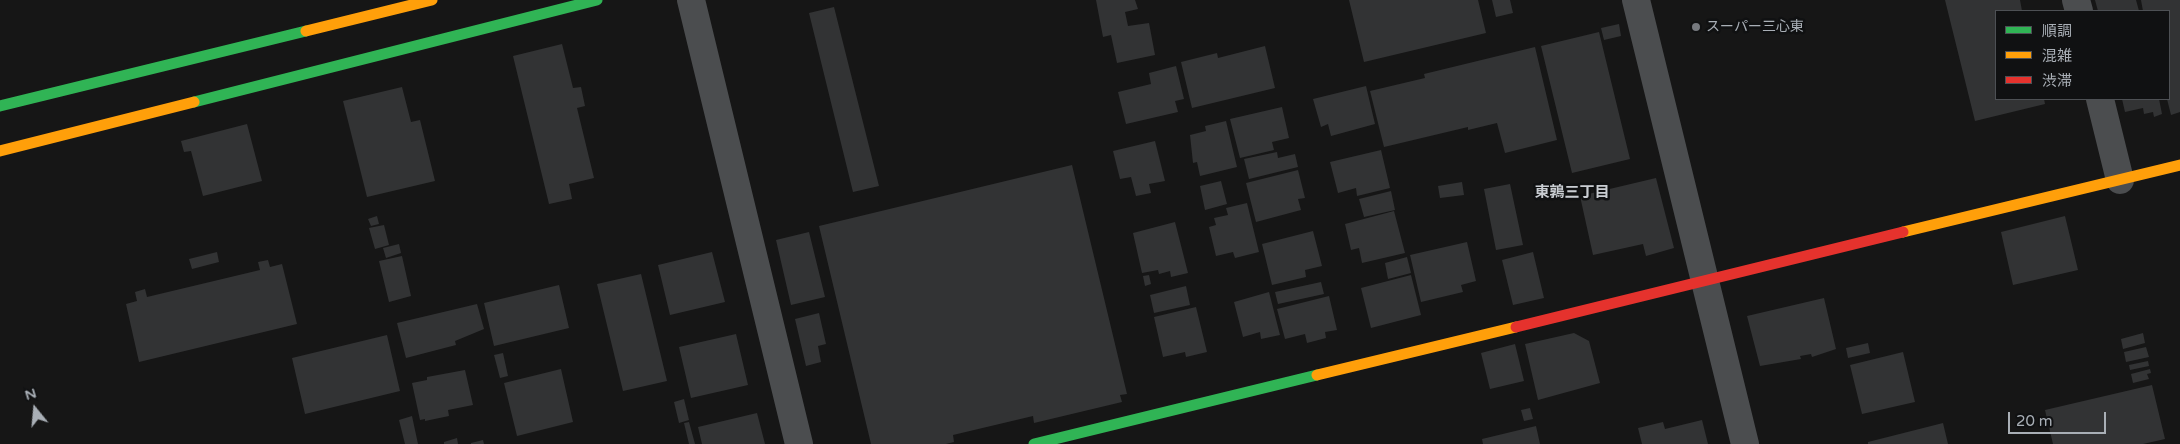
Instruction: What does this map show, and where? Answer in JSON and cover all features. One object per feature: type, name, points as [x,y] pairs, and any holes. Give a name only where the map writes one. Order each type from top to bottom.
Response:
[{"type":"street","points":[[0,106],[432,0]]},
{"type":"street","points":[[0,152],[597,0]]},
{"type":"street","points":[[691,0],[800,444]]},
{"type":"street","points":[[1636,0],[1745,444]]},
{"type":"street","points":[[2100,100],[2120,180]]},
{"type":"street","points":[[1034,444],[2180,165]]},
{"type":"building","points":[[1096,0],[1135,0],[1138,9],[1125,12],[1128,26],[1149,23],[1155,55],[1117,63],[1111,35],[1103,37]]},
{"type":"building","points":[[1349,0],[1478,0],[1486,33],[1364,62]]},
{"type":"building","points":[[1492,0],[1510,0],[1513,13],[1496,17]]},
{"type":"building","points":[[1945,0],[2020,0],[2022,10],[1995,10],[1995,100],[2044,100],[2045,104],[1975,121]]},
{"type":"building","points":[[2095,0],[2136,0],[2139,10],[2098,10]]},
{"type":"building","points":[[2141,0],[2180,0],[2180,112],[2171,115],[2167,100],[2170,100],[2170,10],[2143,10]]},
{"type":"building","points":[[834,7],[879,186],[853,192],[809,13]]},
{"type":"building","points":[[1619,24],[1621,36],[1604,40],[1601,28]]},
{"type":"building","points":[[1599,32],[1630,159],[1572,173],[1541,46]]},
{"type":"building","points":[[562,44],[573,88],[581,87],[585,106],[577,108],[594,178],[569,184],[572,199],[549,204],[513,56]]},
{"type":"building","points":[[1265,46],[1275,88],[1192,108],[1181,62],[1217,53],[1218,58]]},
{"type":"building","points":[[1535,47],[1557,140],[1505,153],[1497,123],[1468,130],[1468,127],[1384,147],[1370,91],[1425,78],[1424,74]]},
{"type":"building","points":[[1176,66],[1184,99],[1175,101],[1178,112],[1126,124],[1118,92],[1151,84],[1149,73]]},
{"type":"building","points":[[1366,86],[1375,124],[1331,136],[1328,124],[1321,127],[1313,99]]},
{"type":"building","points":[[402,87],[411,122],[420,120],[435,181],[367,197],[343,101]]},
{"type":"building","points":[[2122,100],[2159,100],[2162,114],[2154,117],[2153,112],[2144,114],[2143,108],[2125,112]]},
{"type":"building","points":[[1282,107],[1289,138],[1272,142],[1274,150],[1240,158],[1230,119]]},
{"type":"building","points":[[1226,121],[1237,167],[1200,176],[1197,162],[1193,163],[1190,135],[1206,131],[1205,126]]},
{"type":"building","points":[[247,124],[262,181],[203,196],[191,151],[184,152],[181,141]]},
{"type":"building","points":[[1155,141],[1165,181],[1149,184],[1151,193],[1136,196],[1131,177],[1120,179],[1113,151]]},
{"type":"building","points":[[1381,150],[1390,188],[1357,196],[1356,188],[1338,193],[1330,162]]},
{"type":"building","points":[[1277,152],[1278,158],[1295,154],[1298,167],[1249,179],[1244,159]]},
{"type":"building","points":[[1072,165],[1127,394],[1120,395],[1122,402],[1034,423],[1033,416],[953,435],[954,442],[946,444],[871,444],[819,226]]},
{"type":"building","points":[[1298,170],[1305,198],[1298,199],[1301,210],[1256,222],[1246,183]]},
{"type":"building","points":[[1656,178],[1674,248],[1646,256],[1643,244],[1593,255],[1580,196]]},
{"type":"building","points":[[1221,181],[1227,204],[1205,210],[1200,186]]},
{"type":"building","points":[[1462,182],[1464,195],[1440,198],[1438,186]]},
{"type":"building","points":[[1510,184],[1523,245],[1496,250],[1484,189]]},
{"type":"building","points":[[1391,191],[1395,210],[1364,217],[1359,199]]},
{"type":"building","points":[[1247,203],[1259,252],[1235,258],[1233,252],[1216,256],[1209,227],[1216,225],[1214,218],[1228,215],[1226,208]]},
{"type":"building","points":[[1394,211],[1405,253],[1362,263],[1359,248],[1351,250],[1345,224]]},
{"type":"building","points":[[377,216],[379,224],[371,226],[368,219]]},
{"type":"building","points":[[2065,216],[2078,270],[2013,285],[2001,232]]},
{"type":"building","points":[[1175,222],[1188,273],[1171,277],[1170,271],[1159,274],[1158,270],[1142,273],[1133,233]]},
{"type":"building","points":[[384,225],[389,245],[375,249],[369,228]]},
{"type":"building","points":[[1313,231],[1322,266],[1305,270],[1306,277],[1272,285],[1262,244]]},
{"type":"building","points":[[809,232],[825,297],[791,305],[776,240]]},
{"type":"building","points":[[1467,242],[1476,281],[1461,285],[1463,292],[1421,302],[1410,255]]},
{"type":"building","points":[[399,244],[401,253],[386,258],[383,248]]},
{"type":"building","points":[[217,252],[219,262],[192,269],[189,259]]},
{"type":"building","points":[[712,252],[725,302],[670,315],[658,265]]},
{"type":"building","points":[[1533,252],[1544,298],[1513,305],[1502,260]]},
{"type":"building","points":[[402,256],[411,296],[389,302],[379,261]]},
{"type":"building","points":[[1407,257],[1411,273],[1388,279],[1385,263]]},
{"type":"building","points":[[268,260],[270,267],[282,264],[297,324],[139,362],[126,304],[137,301],[135,292],[145,289],[147,297],[260,270],[258,262]]},
{"type":"building","points":[[641,274],[667,381],[623,391],[597,284]]},
{"type":"building","points":[[1149,275],[1151,284],[1145,286],[1143,276]]},
{"type":"building","points":[[1411,275],[1421,315],[1371,328],[1361,288]]},
{"type":"building","points":[[1321,282],[1324,294],[1278,304],[1275,292]]},
{"type":"building","points":[[559,285],[569,328],[494,346],[484,303]]},
{"type":"building","points":[[1186,286],[1190,305],[1154,313],[1150,295]]},
{"type":"building","points":[[1269,292],[1280,335],[1261,339],[1260,332],[1243,337],[1234,302]]},
{"type":"building","points":[[1329,296],[1337,330],[1325,332],[1326,338],[1307,343],[1305,334],[1285,339],[1277,309]]},
{"type":"building","points":[[1824,298],[1836,349],[1812,357],[1811,354],[1800,356],[1801,359],[1760,366],[1747,316]]},
{"type":"building","points":[[477,304],[484,329],[455,341],[456,345],[406,358],[397,323]]},
{"type":"building","points":[[1196,307],[1207,352],[1186,357],[1185,352],[1163,357],[1154,317]]},
{"type":"building","points":[[819,313],[826,344],[818,346],[821,362],[806,366],[795,319]]},
{"type":"building","points":[[1574,333],[1589,341],[1600,383],[1538,400],[1525,344]]},
{"type":"building","points":[[2143,333],[2145,343],[2123,349],[2121,339]]},
{"type":"building","points":[[736,334],[748,385],[691,398],[679,347]]},
{"type":"building","points":[[387,335],[400,391],[305,414],[292,358]]},
{"type":"building","points":[[1868,343],[1870,353],[1848,358],[1846,348]]},
{"type":"building","points":[[1515,344],[1524,381],[1490,389],[1481,353]]},
{"type":"building","points":[[2146,347],[2149,357],[2126,362],[2124,352]]},
{"type":"building","points":[[1903,352],[1915,402],[1862,414],[1850,365]]},
{"type":"building","points":[[503,353],[508,376],[500,378],[494,355]]},
{"type":"building","points":[[2148,361],[2149,366],[2130,370],[2129,365]]},
{"type":"building","points":[[561,369],[573,422],[517,436],[504,383]]},
{"type":"building","points":[[2150,369],[2151,373],[2147,374],[2149,379],[2133,383],[2131,374]]},
{"type":"building","points":[[465,370],[473,405],[448,410],[449,416],[425,421],[425,419],[420,420],[412,383],[427,380],[427,377]]},
{"type":"building","points":[[2152,385],[2165,439],[2143,444],[2053,444],[2045,410]]},
{"type":"building","points":[[684,399],[689,420],[679,423],[674,402]]},
{"type":"building","points":[[1530,408],[1533,419],[1524,421],[1521,410]]},
{"type":"building","points":[[757,413],[765,444],[702,444],[698,427]]},
{"type":"building","points":[[412,416],[418,444],[405,444],[399,420]]},
{"type":"building","points":[[1702,420],[1708,444],[1642,444],[1638,428],[1663,422],[1665,429]]},
{"type":"building","points":[[689,422],[695,444],[689,444],[684,423]]},
{"type":"building","points":[[1943,423],[1948,444],[1868,444],[1868,442]]},
{"type":"building","points":[[1536,426],[1540,444],[1483,444],[1482,439]]},
{"type":"building","points":[[457,438],[458,444],[444,444],[444,442]]},
{"type":"building","points":[[483,440],[484,444],[471,444],[471,443]]},
{"type":"traffic: fast","points":[[194,102],[597,0]]},
{"type":"traffic: fast","points":[[0,106],[306,31]]},
{"type":"traffic: fast","points":[[1034,444],[1317,375]]},
{"type":"traffic: slow","points":[[306,31],[432,0]]},
{"type":"traffic: slow","points":[[0,151],[194,102]]},
{"type":"traffic: slow","points":[[1903,232],[2180,165]]},
{"type":"traffic: slow","points":[[1317,375],[1516,327]]},
{"type":"traffic: jam","points":[[1516,327],[1903,232]]},
{"type":"place","name":"スーパー三心東","points":[[1696,27]]},
{"type":"district","name":"東鶉三丁目","points":[[1572,193]]}]
